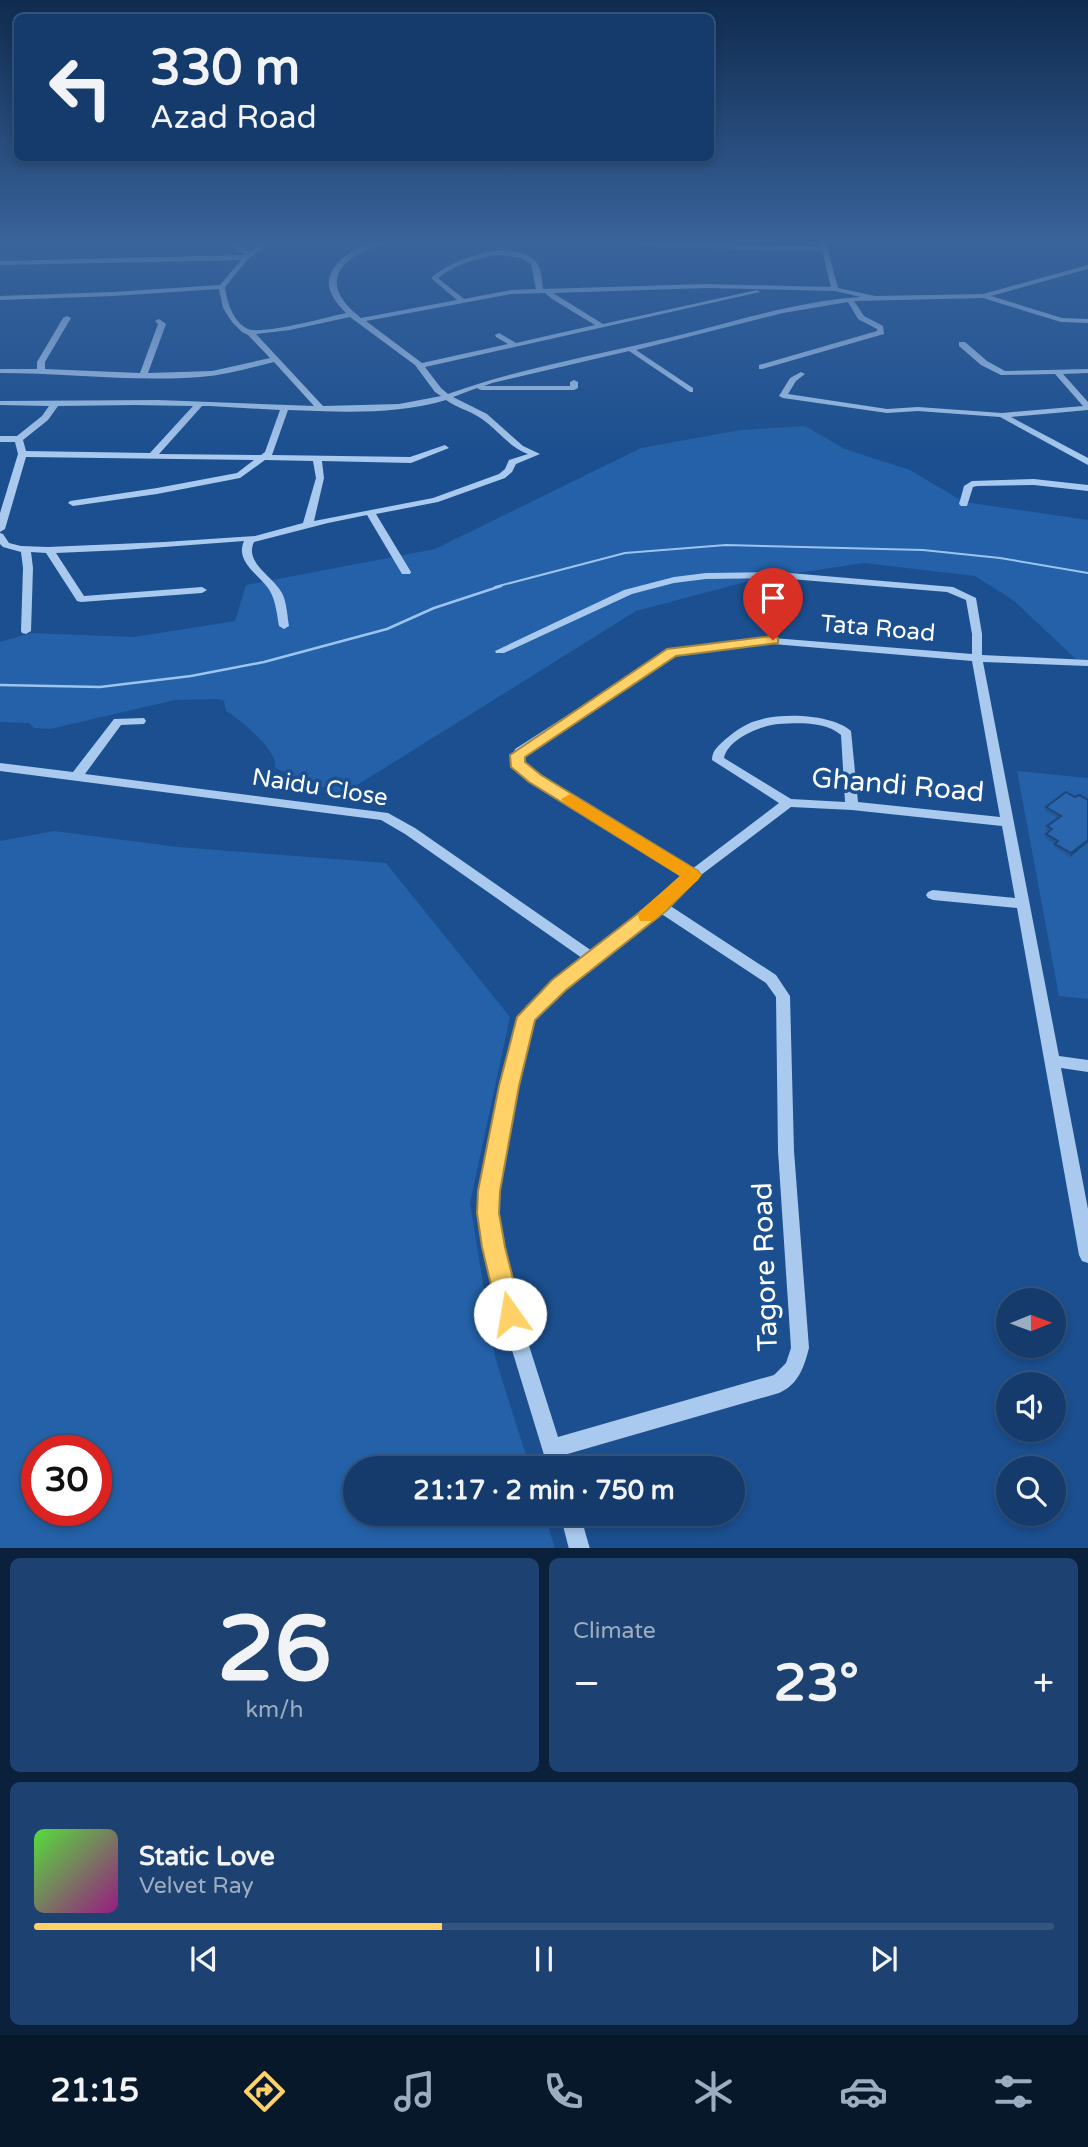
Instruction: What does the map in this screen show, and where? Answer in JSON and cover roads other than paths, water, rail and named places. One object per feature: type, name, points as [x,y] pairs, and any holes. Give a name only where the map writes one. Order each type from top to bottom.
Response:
[{"type":"street","points":[[230,312],[240,327],[251,333],[320,407]]},
{"type":"street","points":[[361,320],[402,312]]},
{"type":"street","points":[[578,312],[600,325]]},
{"type":"street","points":[[420,366],[661,312]]},
{"type":"street","points":[[0,403],[104,401],[285,407],[406,405],[447,397],[498,379],[791,312]]},
{"type":"street","points":[[762,367],[881,332],[880,328],[858,312]]},
{"type":"street","points":[[1036,312],[1061,320],[1088,321]]},
{"type":"street","points":[[0,536],[6,545],[49,550],[253,538],[308,524],[435,500],[502,476],[509,470],[512,462],[536,454],[520,448],[484,416],[447,397],[420,366],[352,314],[290,328],[251,333]]},
{"type":"street","points":[[41,369],[41,362],[66,318]]},
{"type":"street","points":[[144,374],[162,324],[159,321]]},
{"type":"street","points":[[499,335],[516,346]]},
{"type":"street","points":[[962,344],[984,363],[1004,373],[1088,371]]},
{"type":"street","points":[[630,349],[690,390]]},
{"type":"street","points":[[0,371],[41,369],[73,373],[200,375],[275,359]]},
{"type":"street","points":[[801,374],[783,396],[887,411],[918,409],[1002,415],[1088,407],[1085,398],[1057,372]]},
{"type":"street","points":[[470,388],[574,388],[574,382]]},
{"type":"street","points":[[0,439],[19,439],[45,418],[55,404]]},
{"type":"street","points":[[152,456],[199,404]]},
{"type":"street","points":[[73,503],[240,475],[263,460],[272,447],[285,407]]},
{"type":"street","points":[[1002,415],[1088,462]]},
{"type":"street","points":[[0,529],[22,454],[19,439]]},
{"type":"street","points":[[22,454],[263,460],[411,460],[445,448]]},
{"type":"street","points":[[308,524],[320,478],[317,459]]},
{"type":"street","points":[[964,504],[969,486],[975,483],[1034,482],[1088,488]]},
{"type":"street","points":[[0,492],[12,491]]},
{"type":"street","points":[[370,512],[406,572]]},
{"type":"street","points":[[253,538],[247,544],[249,561],[276,591],[284,626]]},
{"type":"street","points":[[26,549],[26,631]]},
{"type":"street","points":[[49,550],[81,599],[202,590]]},
{"type":"street","points":[[500,651],[628,592],[674,580],[743,574],[958,590],[971,598],[977,634],[977,659],[1088,1255]]},
{"type":"street","name":"Tata Road","points":[[692,875],[535,779],[517,764],[516,758],[523,749],[675,652],[773,640],[977,659],[1088,663]]},
{"type":"street","points":[[76,777],[118,722],[139,721]]},
{"type":"street","points":[[788,803],[718,760],[718,753],[760,723],[824,721],[839,725],[847,734],[852,806]]},
{"type":"street","name":"Naidu Close","points":[[0,767],[384,816],[410,831],[592,958]]},
{"type":"street","name":"Ghandi Road","points":[[554,1456],[510,1314],[488,1213],[489,1191],[509,1086],[526,1017],[531,1010],[592,958],[660,906],[692,875],[788,803],[852,806],[1009,822]]},
{"type":"street","points":[[933,895],[1023,904]]},
{"type":"street","points":[[660,906],[771,979],[780,990]]},
{"type":"street","name":"Tagore Road","points":[[552,1449],[769,1387],[788,1376],[794,1369],[800,1348],[786,1151],[785,1004],[780,990]]},
{"type":"street","points":[[1053,1061],[1088,1066]]},
{"type":"street","points":[[573,1526],[580,1548]]},
{"type":"waterway","points":[[495,587],[625,553],[726,545],[923,550],[1000,558],[1088,573]]},
{"type":"waterway","points":[[0,685],[100,687],[191,676],[264,662],[387,629],[434,608],[501,586]]}]
